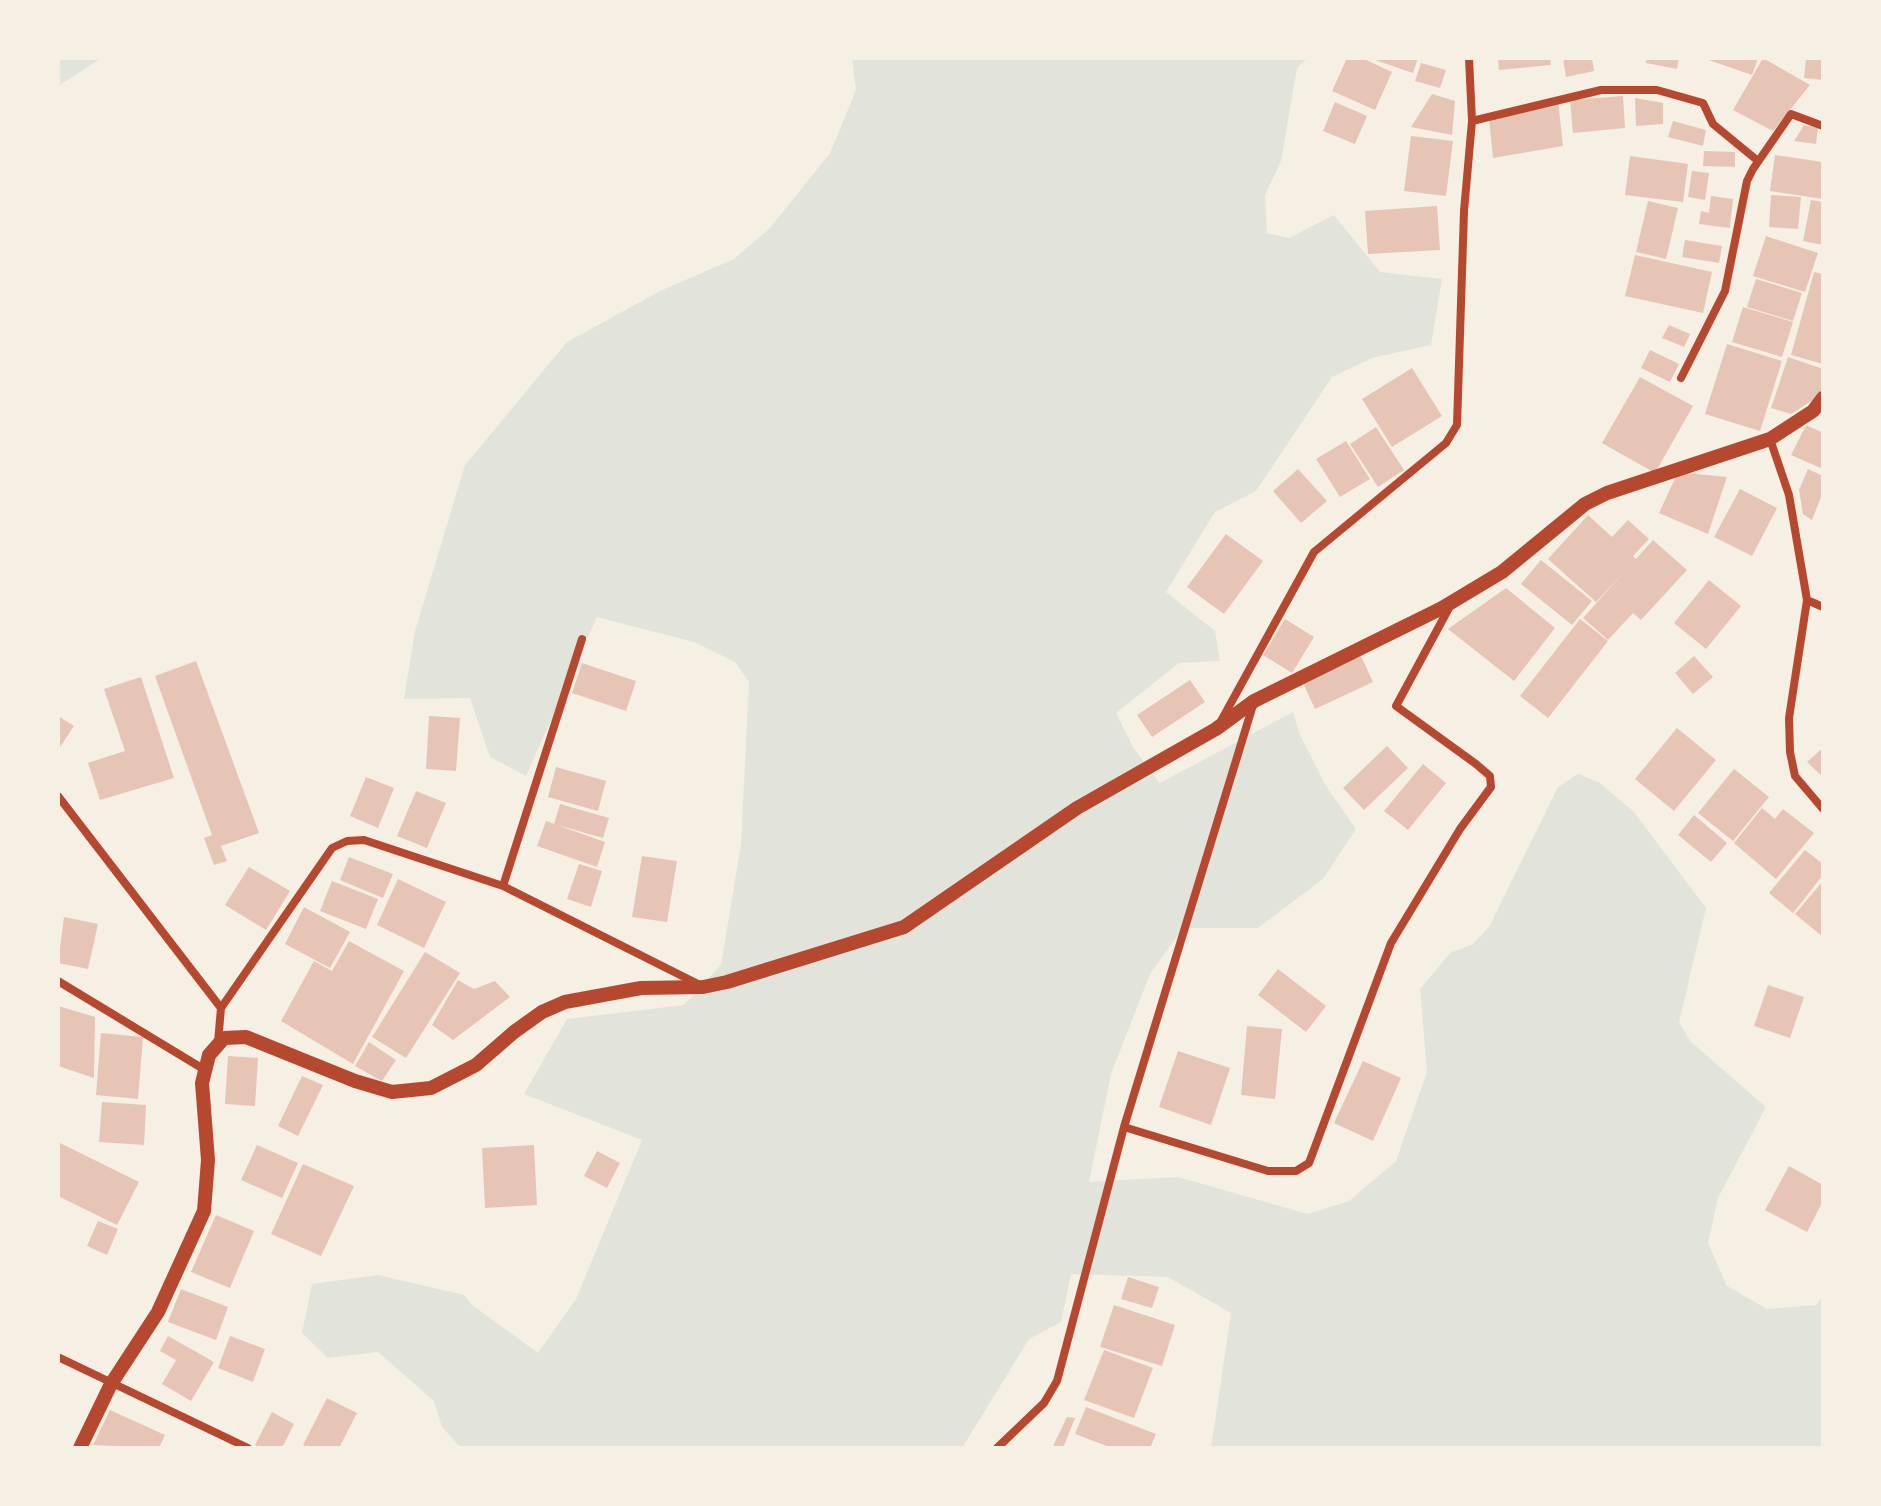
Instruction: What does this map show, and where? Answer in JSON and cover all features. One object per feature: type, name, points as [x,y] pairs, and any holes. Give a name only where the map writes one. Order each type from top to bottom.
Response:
[{"type":"street","points":[[1216,729],[1314,552],[1446,443],[1457,425],[1464,211],[1472,121],[1469,58]]},
{"type":"street","points":[[1472,121],[1601,90],[1657,90],[1703,103],[1713,124],[1758,161]]},
{"type":"street","points":[[1681,378],[1725,291],[1747,181],[1758,161],[1791,114],[1823,126]]},
{"type":"street","points":[[218,1043],[235,1036],[246,1037],[355,1081],[392,1092],[431,1088],[476,1065],[523,1025],[565,1002],[641,988],[703,987],[817,956],[904,927],[1077,808],[1216,729],[1254,701],[1453,601],[1502,572],[1596,499],[1770,439],[1813,411],[1823,398]]},
{"type":"street","points":[[1770,439],[1789,495],[1807,600],[1791,706],[1790,752],[1795,776],[1823,809]]},
{"type":"street","points":[[1807,600],[1823,607]]},
{"type":"street","points":[[1124,1127],[1268,1171],[1284,1174],[1309,1163],[1391,943],[1460,829],[1491,787],[1490,776],[1476,764],[1396,706],[1453,601]]},
{"type":"street","points":[[503,886],[582,639]]},
{"type":"street","points":[[997,1448],[1044,1403],[1057,1381],[1124,1127],[1254,701]]},
{"type":"street","points":[[58,796],[221,1008]]},
{"type":"street","points":[[80,1448],[111,1384],[158,1312],[204,1211],[208,1160],[201,1108],[205,1070],[218,1043],[221,1008],[338,843],[364,840],[503,886],[703,987]]},
{"type":"street","points":[[58,981],[205,1070]]},
{"type":"street","points":[[58,1357],[248,1448]]},
{"type":"shaded area","points":[[58,58],[102,58],[58,86]]},
{"type":"shaded area","points":[[852,58],[1308,58],[1297,68],[1281,161],[1265,195],[1267,233],[1289,238],[1334,215],[1380,272],[1442,279],[1431,345],[1372,358],[1332,377],[1256,491],[1215,512],[1166,592],[1215,631],[1220,661],[1179,663],[1116,713],[1134,749],[1160,783],[1293,712],[1300,735],[1326,786],[1356,829],[1323,879],[1258,928],[1183,928],[1150,974],[1111,1074],[1089,1182],[1178,1177],[1308,1214],[1349,1201],[1396,1161],[1427,1072],[1420,989],[1450,953],[1473,944],[1489,927],[1558,787],[1578,774],[1600,783],[1634,812],[1706,908],[1679,1022],[1690,1041],[1766,1107],[1718,1198],[1708,1243],[1727,1286],[1767,1309],[1816,1305],[1823,1296],[1823,1448],[1211,1448],[1231,1313],[1168,1277],[1071,1274],[1061,1322],[1029,1339],[962,1448],[461,1448],[442,1427],[434,1401],[378,1352],[328,1358],[302,1333],[312,1284],[378,1275],[464,1295],[471,1304],[538,1353],[576,1299],[642,1140],[524,1094],[567,1019],[684,1005],[721,965],[741,844],[749,682],[735,662],[694,642],[597,617],[526,776],[490,757],[470,698],[404,699],[415,631],[465,465],[567,342],[660,291],[734,259],[770,228],[830,153],[856,90]]},
{"type":"building","points":[[1347,58],[1362,58],[1392,72],[1375,110],[1332,91]]},
{"type":"building","points":[[1369,58],[1418,58],[1413,73]]},
{"type":"building","points":[[1498,58],[1550,58],[1551,65],[1499,70]]},
{"type":"building","points":[[1563,58],[1592,58],[1594,71],[1566,77]]},
{"type":"building","points":[[1647,58],[1679,58],[1677,69],[1646,63]]},
{"type":"building","points":[[1703,58],[1758,58],[1752,75]]},
{"type":"building","points":[[1763,58],[1810,85],[1773,131],[1733,110]]},
{"type":"building","points":[[1806,58],[1823,58],[1823,80],[1804,78]]},
{"type":"building","points":[[1421,63],[1446,70],[1440,88],[1415,81]]},
{"type":"building","points":[[1432,94],[1455,101],[1452,135],[1411,127]]},
{"type":"building","points":[[1623,96],[1625,128],[1573,133],[1570,100]]},
{"type":"building","points":[[1635,98],[1663,103],[1663,124],[1636,126]]},
{"type":"building","points":[[1558,101],[1563,146],[1493,158],[1489,118]]},
{"type":"building","points":[[1335,102],[1367,116],[1355,144],[1323,131]]},
{"type":"building","points":[[1673,121],[1706,130],[1703,146],[1668,137]]},
{"type":"building","points":[[1804,125],[1818,127],[1816,144],[1794,141]]},
{"type":"building","points":[[1411,136],[1453,141],[1446,196],[1404,191]]},
{"type":"building","points":[[1704,151],[1735,152],[1735,167],[1703,166]]},
{"type":"building","points":[[1775,155],[1823,162],[1823,199],[1770,191]]},
{"type":"building","points":[[1630,156],[1688,164],[1683,202],[1625,195]]},
{"type":"building","points":[[1692,171],[1709,173],[1705,200],[1688,197]]},
{"type":"building","points":[[1771,195],[1801,197],[1798,229],[1769,227]]},
{"type":"building","points":[[1711,196],[1733,199],[1730,228],[1699,224],[1701,211],[1709,213]]},
{"type":"building","points":[[1811,200],[1823,202],[1823,245],[1803,241]]},
{"type":"building","points":[[1648,201],[1678,208],[1666,259],[1636,252]]},
{"type":"building","points":[[1437,206],[1440,250],[1368,254],[1365,211]]},
{"type":"building","points":[[1766,236],[1818,253],[1805,292],[1753,276]]},
{"type":"building","points":[[1685,240],[1722,246],[1719,263],[1682,257]]},
{"type":"building","points":[[1635,255],[1712,272],[1703,313],[1625,296]]},
{"type":"building","points":[[1814,272],[1823,274],[1823,364],[1791,355]]},
{"type":"building","points":[[1756,279],[1802,293],[1793,321],[1747,307]]},
{"type":"building","points":[[1743,307],[1793,322],[1782,357],[1732,342]]},
{"type":"building","points":[[1669,325],[1690,334],[1684,347],[1662,338]]},
{"type":"building","points":[[1727,344],[1782,361],[1760,431],[1705,414]]},
{"type":"building","points":[[1650,350],[1679,364],[1670,382],[1641,368]]},
{"type":"building","points":[[1788,357],[1823,369],[1822,394],[1791,414],[1771,408]]},
{"type":"building","points":[[1412,368],[1442,416],[1392,447],[1362,399]]},
{"type":"building","points":[[1640,377],[1693,406],[1655,473],[1602,443]]},
{"type":"building","points":[[1806,425],[1823,433],[1823,469],[1791,455]]},
{"type":"building","points":[[1376,427],[1404,470],[1378,487],[1350,444]]},
{"type":"building","points":[[1346,441],[1370,479],[1340,497],[1316,459]]},
{"type":"building","points":[[1298,469],[1327,501],[1301,523],[1273,491]]},
{"type":"building","points":[[1808,469],[1823,476],[1823,492],[1812,520],[1803,514],[1799,490]]},
{"type":"building","points":[[1678,472],[1727,477],[1708,534],[1659,513]]},
{"type":"building","points":[[1740,489],[1777,508],[1752,556],[1714,537]]},
{"type":"building","points":[[1588,515],[1612,537],[1628,520],[1649,539],[1633,556],[1636,559],[1653,540],[1687,570],[1641,620],[1633,613],[1608,640],[1583,618],[1624,572],[1596,602],[1548,559]]},
{"type":"building","points":[[1226,534],[1263,561],[1224,614],[1187,587]]},
{"type":"building","points":[[1541,560],[1592,601],[1572,625],[1521,584]]},
{"type":"building","points":[[1709,580],[1741,606],[1706,649],[1674,623]]},
{"type":"building","points":[[1506,588],[1555,628],[1514,681],[1448,629]]},
{"type":"building","points":[[1285,619],[1314,637],[1292,673],[1263,655]]},
{"type":"building","points":[[1580,619],[1608,641],[1548,718],[1520,696]]},
{"type":"building","points":[[1360,654],[1373,682],[1315,709],[1302,681]]},
{"type":"building","points":[[1694,656],[1713,677],[1693,694],[1675,673]]},
{"type":"building","points":[[196,661],[259,833],[221,846],[227,861],[214,865],[204,838],[212,835],[155,676]]},
{"type":"building","points":[[582,663],[636,681],[626,711],[572,693]]},
{"type":"building","points":[[141,677],[174,778],[100,800],[88,763],[125,751],[104,689]]},
{"type":"building","points":[[1190,680],[1205,702],[1152,737],[1137,715]]},
{"type":"building","points":[[58,716],[74,726],[58,750]]},
{"type":"building","points":[[429,716],[460,718],[456,771],[426,769]]},
{"type":"building","points":[[1677,728],[1716,760],[1674,811],[1635,779]]},
{"type":"building","points":[[1387,746],[1408,768],[1364,810],[1343,788]]},
{"type":"building","points":[[1823,748],[1823,777],[1807,762]]},
{"type":"building","points":[[1423,764],[1446,783],[1408,830],[1384,811]]},
{"type":"building","points":[[556,767],[606,781],[598,811],[548,797]]},
{"type":"building","points":[[1734,769],[1769,797],[1733,841],[1698,813]]},
{"type":"building","points":[[366,777],[394,788],[378,828],[350,816]]},
{"type":"building","points":[[416,791],[446,803],[427,848],[397,836]]},
{"type":"building","points":[[560,804],[609,818],[603,838],[554,824]]},
{"type":"building","points":[[1762,808],[1775,819],[1783,809],[1814,833],[1776,879],[1734,843]]},
{"type":"building","points":[[1694,815],[1727,843],[1711,862],[1678,835]]},
{"type":"building","points":[[546,821],[605,842],[597,867],[537,846]]},
{"type":"building","points":[[1805,850],[1823,864],[1823,875],[1793,913],[1769,893]]},
{"type":"building","points":[[642,856],[677,861],[667,922],[632,917]]},
{"type":"building","points":[[349,857],[393,874],[383,898],[340,880]]},
{"type":"building","points":[[579,864],[602,871],[591,907],[567,899]]},
{"type":"building","points":[[249,867],[290,891],[266,930],[225,905]]},
{"type":"building","points":[[398,879],[446,902],[424,948],[377,925]]},
{"type":"building","points":[[332,881],[378,899],[366,929],[320,911]]},
{"type":"building","points":[[1823,881],[1823,937],[1795,914]]},
{"type":"building","points":[[304,907],[350,932],[330,968],[285,944]]},
{"type":"building","points":[[64,917],[98,924],[88,969],[58,963]]},
{"type":"building","points":[[349,941],[404,971],[353,1064],[281,1021],[314,961],[332,971]]},
{"type":"building","points":[[425,952],[460,973],[406,1058],[372,1037]]},
{"type":"building","points":[[1278,969],[1326,1006],[1306,1032],[1258,995]]},
{"type":"building","points":[[458,980],[474,989],[495,981],[510,997],[453,1040],[432,1025]]},
{"type":"building","points":[[1768,985],[1804,997],[1790,1038],[1754,1026]]},
{"type":"building","points":[[58,1006],[95,1017],[94,1078],[58,1066]]},
{"type":"building","points":[[1247,1026],[1282,1029],[1275,1099],[1241,1095]]},
{"type":"building","points":[[101,1033],[143,1037],[138,1099],[96,1095]]},
{"type":"building","points":[[369,1042],[396,1060],[382,1081],[355,1066]]},
{"type":"building","points":[[1178,1051],[1230,1068],[1211,1125],[1159,1107]]},
{"type":"building","points":[[228,1056],[258,1058],[255,1106],[225,1104]]},
{"type":"building","points":[[1363,1061],[1401,1078],[1373,1141],[1334,1123]]},
{"type":"building","points":[[302,1076],[323,1085],[298,1136],[278,1126]]},
{"type":"building","points":[[102,1102],[146,1105],[144,1145],[99,1142]]},
{"type":"building","points":[[58,1142],[139,1182],[117,1225],[58,1196]]},
{"type":"building","points":[[257,1145],[298,1163],[282,1198],[241,1180]]},
{"type":"building","points":[[534,1145],[537,1205],[485,1208],[482,1148]]},
{"type":"building","points":[[597,1151],[620,1163],[607,1188],[584,1176]]},
{"type":"building","points":[[303,1164],[354,1186],[321,1256],[271,1234]]},
{"type":"building","points":[[1789,1166],[1823,1185],[1823,1201],[1807,1232],[1765,1210]]},
{"type":"building","points":[[216,1215],[254,1231],[230,1288],[191,1272]]},
{"type":"building","points":[[98,1221],[118,1229],[107,1255],[87,1246]]},
{"type":"building","points":[[1128,1277],[1159,1287],[1152,1308],[1121,1299]]},
{"type":"building","points":[[181,1289],[228,1307],[216,1340],[168,1322]]},
{"type":"building","points":[[1114,1305],[1175,1325],[1162,1366],[1100,1347]]},
{"type":"building","points":[[168,1336],[214,1362],[191,1401],[162,1384],[176,1360],[160,1351]]},
{"type":"building","points":[[230,1336],[265,1349],[253,1382],[218,1368]]},
{"type":"building","points":[[1104,1350],[1153,1368],[1134,1418],[1084,1400]]},
{"type":"building","points":[[327,1398],[357,1413],[339,1448],[309,1448],[303,1445]]},
{"type":"building","points":[[1086,1407],[1156,1434],[1150,1448],[1112,1448],[1075,1434]]},
{"type":"building","points":[[110,1410],[165,1435],[159,1448],[93,1445]]},
{"type":"building","points":[[272,1412],[294,1424],[282,1448],[261,1448],[255,1445]]},
{"type":"building","points":[[1067,1417],[1075,1418],[1063,1448],[1052,1448]]}]
